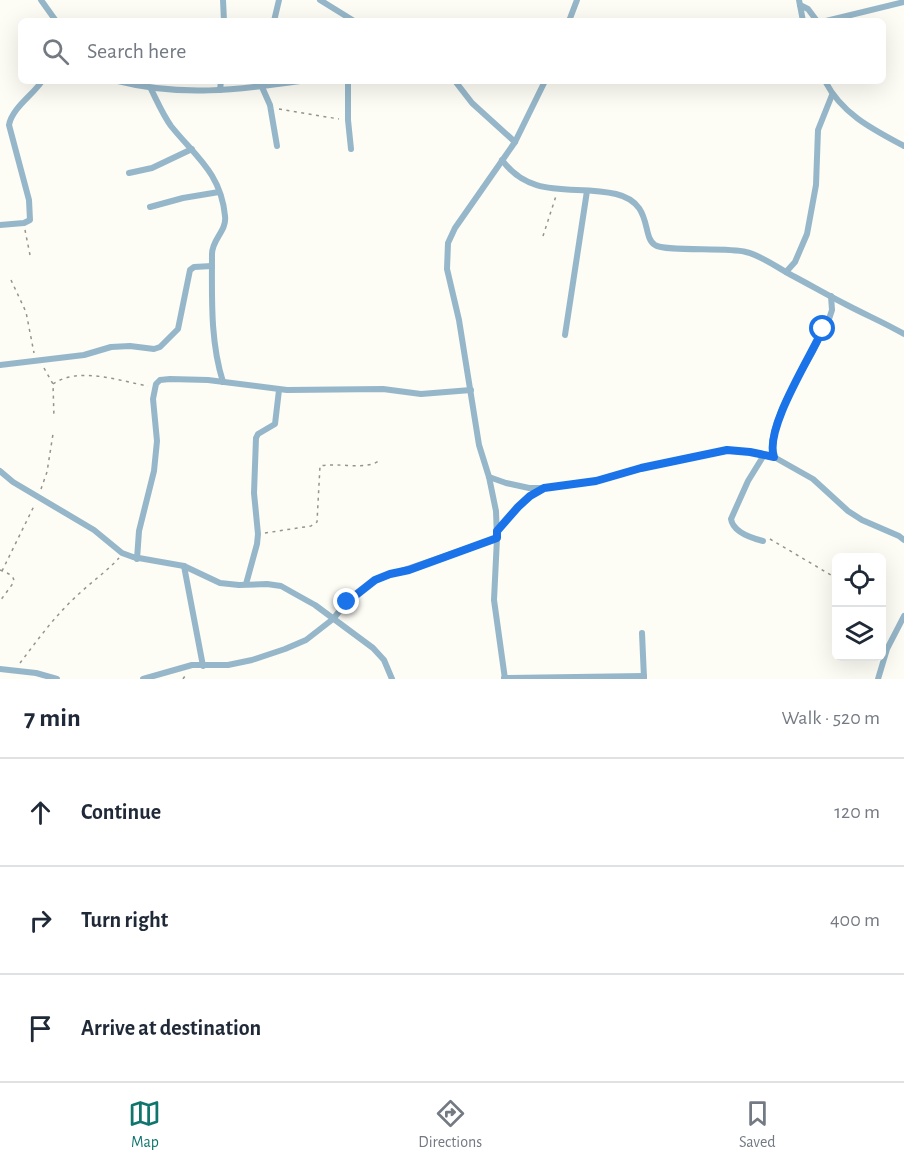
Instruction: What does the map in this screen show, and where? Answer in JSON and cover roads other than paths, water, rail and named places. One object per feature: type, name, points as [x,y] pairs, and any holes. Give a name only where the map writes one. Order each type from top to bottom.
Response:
[{"type":"street","points":[[41,0],[54,18]]},
{"type":"street","points":[[223,0],[224,18]]},
{"type":"street","points":[[275,18],[279,0]]},
{"type":"street","points":[[320,0],[349,18]]},
{"type":"street","points":[[570,18],[577,0]]},
{"type":"street","points":[[838,18],[904,2]]},
{"type":"street","points":[[799,3],[802,18]]},
{"type":"street","points":[[799,3],[808,9],[815,18]]},
{"type":"street","points":[[0,225],[28,222],[30,219],[29,200],[9,125],[17,110],[39,84]]},
{"type":"street","points":[[130,84],[151,89],[220,90],[264,85],[277,146]]},
{"type":"street","points":[[220,90],[221,84]]},
{"type":"street","points":[[348,84],[351,149]]},
{"type":"street","points":[[457,84],[472,103],[515,142]]},
{"type":"street","points":[[544,84],[515,142],[455,228],[448,243],[446,258],[459,320],[479,445],[489,477],[497,534],[495,600],[504,678],[644,678],[642,633]]},
{"type":"street","points":[[827,84],[851,116],[904,146]]},
{"type":"street","points":[[151,89],[171,125],[210,170],[225,216],[223,230],[213,243],[212,266],[213,325],[223,382]]},
{"type":"street","points":[[786,272],[795,262],[807,234],[816,185],[818,130],[832,94]]},
{"type":"street","points":[[129,173],[160,165],[192,149]]},
{"type":"street","points":[[502,160],[511,172],[523,180],[545,188],[616,194],[631,200],[641,210],[654,245],[668,248],[710,248],[745,252],[904,334]]},
{"type":"street","points":[[564,335],[587,191]]},
{"type":"street","points":[[150,207],[219,192]]},
{"type":"street","points":[[0,365],[84,355],[111,347],[130,346],[154,349],[160,347],[178,329],[190,270],[194,267],[212,266]]},
{"type":"street","points":[[774,457],[772,442],[782,408],[829,319],[832,310],[831,296]]},
{"type":"street","points":[[137,559],[140,531],[154,471],[157,441],[152,409],[155,388],[160,380],[223,382],[279,390],[383,389],[422,394],[471,390]]},
{"type":"street","points":[[246,584],[258,534],[254,493],[256,438],[258,434],[275,424],[279,390]]},
{"type":"street","points":[[489,477],[529,488],[544,488],[596,481],[641,468],[736,450],[774,457],[813,479],[855,515],[902,537]]},
{"type":"street","points":[[763,541],[753,539],[736,528],[732,525],[731,519],[748,481],[764,455]]},
{"type":"street","points":[[0,471],[12,482],[94,530],[122,553],[137,559],[184,566],[220,583],[281,586],[315,604],[379,654],[392,679]]},
{"type":"street","points":[[143,679],[192,665],[228,665],[252,660],[285,649],[306,640],[333,619],[347,602],[375,580],[439,560],[497,534]]},
{"type":"street","points":[[184,566],[203,666]]},
{"type":"street","points":[[878,679],[887,649],[904,616]]},
{"type":"street","points":[[0,669],[57,679]]}]
